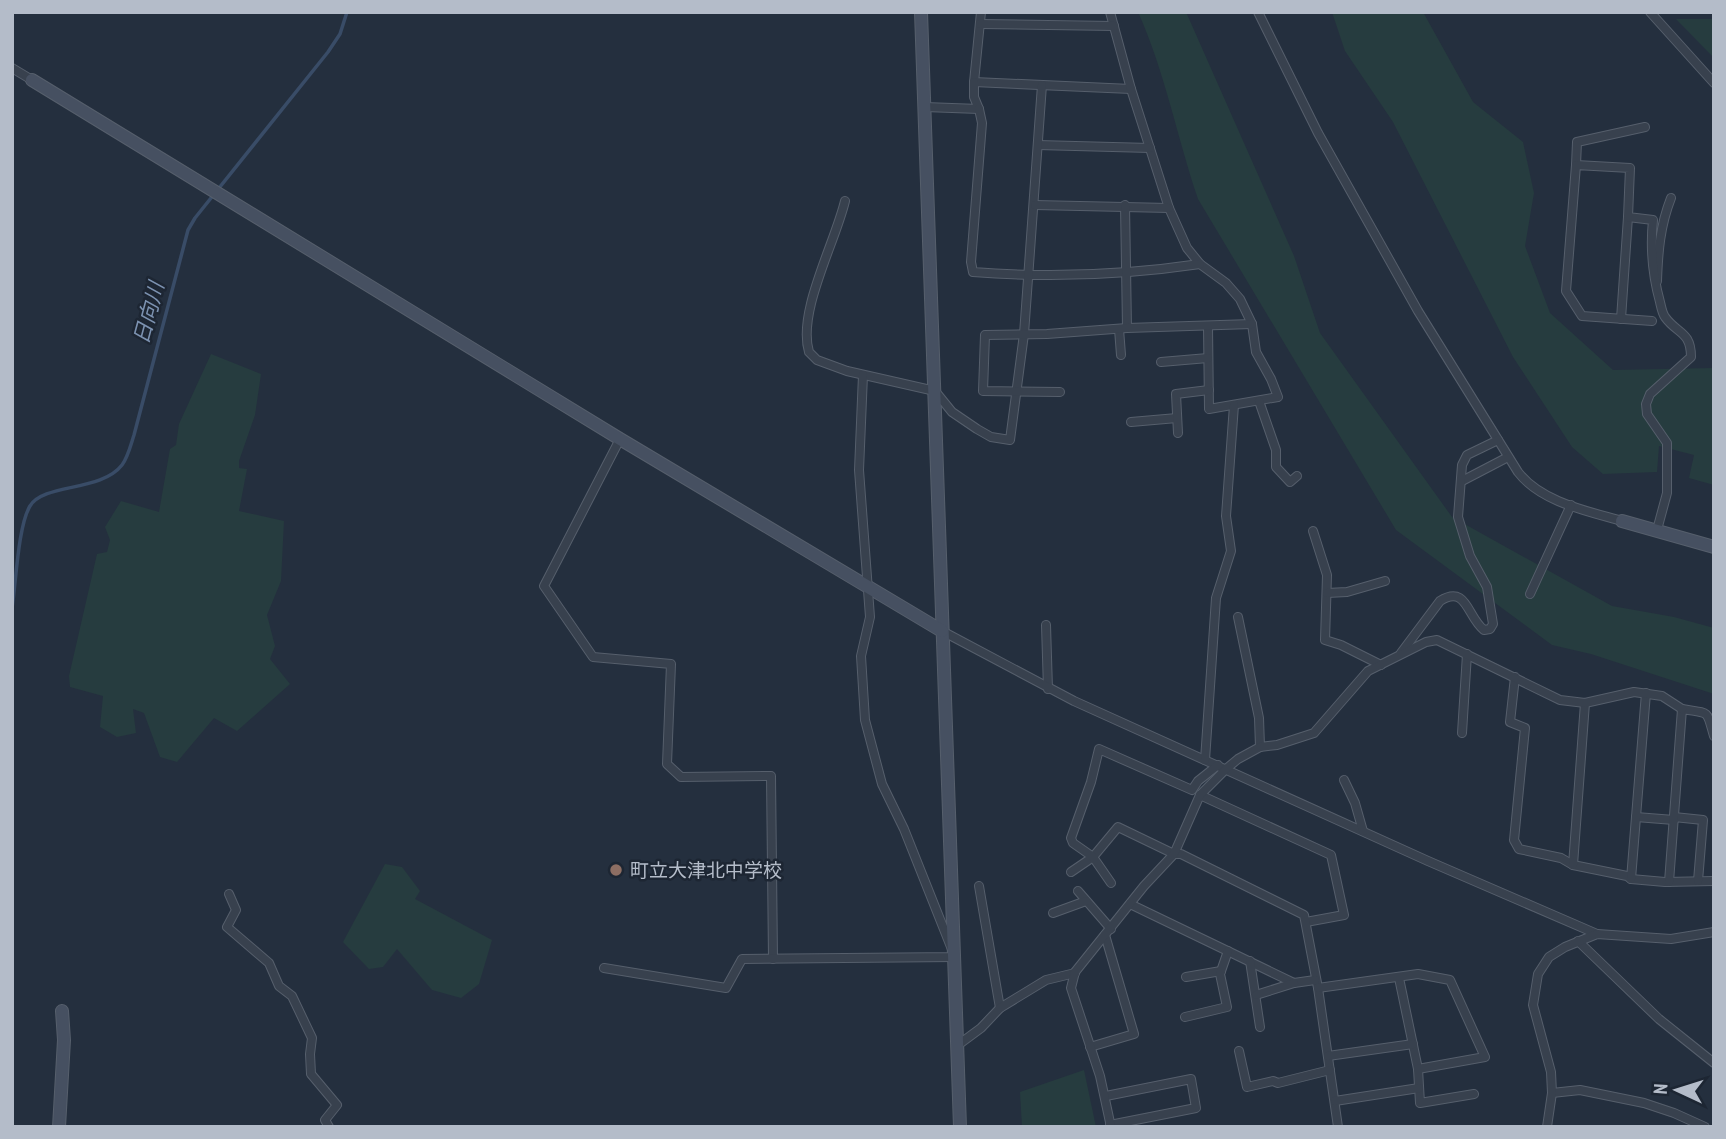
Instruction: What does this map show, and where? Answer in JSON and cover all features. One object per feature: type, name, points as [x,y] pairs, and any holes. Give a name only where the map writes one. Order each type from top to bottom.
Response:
[{"type":"street","points":[[921,12],[960,1127]]},
{"type":"street","points":[[981,12],[974,82],[974,97],[982,123],[971,262],[973,272],[1029,276],[1168,269],[1200,264]]},
{"type":"street","points":[[1110,12],[1169,208],[1187,248],[1200,264],[1226,283],[1240,299],[1252,324],[1256,352],[1278,397],[1209,409],[1208,327]]},
{"type":"street","points":[[1258,12],[1318,133],[1418,311],[1527,484],[1571,505],[1714,547]]},
{"type":"street","points":[[1650,12],[1714,83]]},
{"type":"street","points":[[981,24],[1114,26]]},
{"type":"street","points":[[12,68],[620,439],[942,631],[1048,689],[1597,934],[1671,939],[1714,932]]},
{"type":"street","points":[[974,82],[1131,89]]},
{"type":"street","points":[[845,201],[811,300],[808,352],[817,360],[935,391],[952,412],[977,429],[992,437],[1010,440],[1024,334],[1042,86]]},
{"type":"street","points":[[925,107],[979,109]]},
{"type":"street","points":[[1645,127],[1577,142],[1566,291],[1582,316],[1652,321]]},
{"type":"street","points":[[1038,145],[1150,148]]},
{"type":"street","points":[[1576,165],[1630,168],[1621,319]]},
{"type":"street","points":[[1657,291],[1659,237],[1671,198]]},
{"type":"street","points":[[1035,205],[1169,208]]},
{"type":"street","points":[[1121,355],[1126,271],[1125,205]]},
{"type":"street","points":[[1628,217],[1653,220],[1650,248],[1657,291],[1665,317],[1683,332],[1691,345],[1691,357],[1650,394],[1646,404],[1647,414],[1667,443],[1667,493],[1657,530]]},
{"type":"street","points":[[1060,392],[983,391],[985,335],[1252,324]]},
{"type":"street","points":[[1161,362],[1208,358]]},
{"type":"street","points":[[863,374],[859,470],[870,617],[861,656],[865,720],[882,783],[904,829],[955,957]]},
{"type":"street","points":[[1178,433],[1177,394],[1209,390]]},
{"type":"street","points":[[1259,401],[1276,450],[1276,467],[1290,482]]},
{"type":"street","points":[[1206,760],[1216,598],[1231,551],[1226,516],[1234,405]]},
{"type":"street","points":[[1131,422],[1177,418]]},
{"type":"street","points":[[620,439],[544,586],[593,656],[671,664],[667,764],[681,777],[771,775],[774,959]]},
{"type":"street","points":[[1399,655],[1440,601],[1448,596],[1456,595],[1462,599],[1483,630],[1490,629],[1493,624],[1486,587],[1469,556],[1458,517],[1462,465],[1467,455],[1498,440]]},
{"type":"street","points":[[1462,481],[1508,457]]},
{"type":"street","points":[[1530,594],[1571,505]]},
{"type":"street","points":[[1313,531],[1327,575],[1325,640],[1381,665]]},
{"type":"street","points":[[1327,593],[1347,592],[1385,581]]},
{"type":"street","points":[[1238,617],[1259,718],[1261,747]]},
{"type":"street","points":[[1046,625],[1050,677],[1048,689]]},
{"type":"street","points":[[1111,883],[1093,857],[1070,838],[1091,782],[1099,750],[1192,790],[1198,780],[1261,747],[1277,745],[1314,733],[1368,671],[1426,642],[1437,640],[1560,700],[1585,703],[1634,692],[1662,696],[1682,709],[1704,713],[1710,718],[1714,736]]},
{"type":"street","points":[[1462,733],[1467,654]]},
{"type":"street","points":[[1515,677],[1510,722],[1525,728],[1514,840],[1519,849],[1561,858],[1573,865],[1631,879],[1714,881]]},
{"type":"street","points":[[1631,879],[1646,694]]},
{"type":"street","points":[[1573,865],[1585,703]]},
{"type":"street","points":[[1669,882],[1682,709]]},
{"type":"street","points":[[1106,1096],[1191,1079],[1196,1108],[1111,1126],[1106,1096],[1071,988],[1075,973],[1174,854],[1200,795],[1222,767]]},
{"type":"street","points":[[1344,780],[1355,803],[1363,831]]},
{"type":"street","points":[[1200,795],[1331,855],[1344,915],[1306,922]]},
{"type":"street","points":[[1636,817],[1703,820],[1698,881]]},
{"type":"street","points":[[1071,872],[1093,857],[1118,827],[1174,854],[1181,854],[1304,915],[1338,1127]]},
{"type":"street","points":[[979,886],[1000,1009]]},
{"type":"street","points":[[1078,891],[1108,932],[1134,1034],[1090,1048]]},
{"type":"street","points":[[229,894],[236,911],[227,927],[270,963],[279,986],[292,996],[312,1038],[311,1074],[337,1105],[325,1120],[329,1127]]},
{"type":"street","points":[[1053,913],[1086,901]]},
{"type":"street","points":[[1130,904],[1294,983]]},
{"type":"street","points":[[1547,1127],[1552,1093],[1547,1054],[1533,1005],[1534,989],[1538,974],[1549,957],[1597,934]]},
{"type":"street","points":[[1578,941],[1659,1019],[1714,1063]]},
{"type":"street","points":[[1185,1017],[1227,1007],[1221,971],[1228,951]]},
{"type":"street","points":[[604,968],[726,988],[742,959],[955,957]]},
{"type":"street","points":[[1250,961],[1260,1027]]},
{"type":"street","points":[[1186,977],[1221,971]]},
{"type":"street","points":[[958,1045],[1000,1009],[1046,980],[1075,973]]},
{"type":"street","points":[[1256,995],[1294,983],[1317,984],[1399,978],[1418,974],[1450,980],[1485,1056],[1418,1069]]},
{"type":"street","points":[[1399,978],[1418,1069],[1420,1103],[1474,1094]]},
{"type":"street","points":[[59,1127],[64,1060],[62,1011]]},
{"type":"street","points":[[1328,1056],[1413,1044]]},
{"type":"street","points":[[1239,1051],[1247,1087],[1273,1081],[1278,1083],[1330,1070]]},
{"type":"street","points":[[1335,1101],[1419,1088]]},
{"type":"street","points":[[1552,1093],[1580,1090],[1619,1097],[1674,1113],[1706,1127]]},
{"type":"green space","points":[[1138,12],[1186,12],[1294,256],[1320,333],[1452,517],[1612,606],[1674,617],[1714,628],[1714,694],[1591,654],[1552,645],[1396,530],[1198,199],[1156,58]]},
{"type":"green space","points":[[1332,12],[1423,12],[1473,102],[1523,142],[1534,193],[1525,246],[1550,313],[1613,370],[1714,368],[1714,485],[1689,478],[1694,455],[1659,446],[1657,472],[1603,474],[1572,447],[1513,357],[1393,122],[1345,51]]},
{"type":"green space","points":[[1676,19],[1714,19],[1714,58]]},
{"type":"green space","points":[[211,354],[261,374],[255,415],[239,461],[239,468],[247,469],[239,511],[284,521],[281,581],[267,615],[275,646],[270,659],[290,684],[237,731],[214,718],[177,762],[160,757],[144,713],[133,709],[136,733],[117,737],[100,727],[103,696],[70,687],[69,676],[97,554],[107,552],[110,540],[105,527],[121,501],[159,512],[170,449],[176,445],[179,424]]},
{"type":"green space","points":[[385,864],[402,867],[420,891],[415,899],[492,940],[479,984],[461,998],[432,990],[397,949],[383,967],[369,969],[343,942]]},
{"type":"green space","points":[[1084,1070],[1096,1127],[1022,1127],[1020,1092]]},
{"type":"waterway","name":"日向川","points":[[12,608],[20,540],[30,506],[47,494],[101,480],[113,474],[124,462],[134,435],[188,230],[328,52],[340,34],[347,12]]},
{"type":"place","name":"町立大津北中学校","points":[[616,870]]}]
